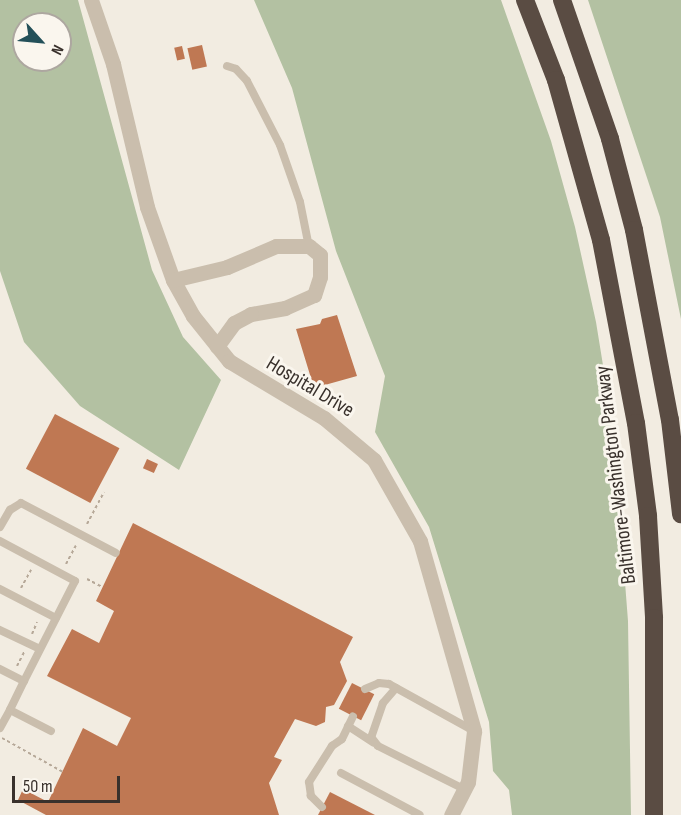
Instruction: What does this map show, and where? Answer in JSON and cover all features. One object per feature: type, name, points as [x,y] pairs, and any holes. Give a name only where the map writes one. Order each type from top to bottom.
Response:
[{"type":"highway","name":"Baltimore-Washington Parkway","points":[[525,0],[559,91],[602,240],[636,423],[648,516],[654,618],[654,815]]},
{"type":"highway","points":[[562,0],[610,139],[634,230],[670,420],[681,514]]},
{"type":"street","name":"Hospital Drive","points":[[92,0],[112,64],[147,207],[173,280],[193,316],[229,361],[324,418],[374,460],[420,542],[474,731],[474,754],[464,789],[451,815]]},
{"type":"street","points":[[173,280],[227,267],[276,246],[309,247],[320,255],[320,277],[314,295],[285,308],[243,319],[217,346]]},
{"type":"lane","points":[[227,66],[236,69],[247,81],[280,145],[300,202],[309,247]]},
{"type":"lane","points":[[0,527],[10,510],[21,503],[116,553]]},
{"type":"lane","points":[[0,541],[75,581],[0,728]]},
{"type":"lane","points":[[0,590],[56,618]]},
{"type":"lane","points":[[0,630],[40,649]]},
{"type":"lane","points":[[0,669],[24,681]]},
{"type":"lane","points":[[365,689],[379,683],[396,688],[474,731]]},
{"type":"lane","points":[[378,746],[371,737],[383,703],[396,688]]},
{"type":"lane","points":[[10,710],[51,731]]},
{"type":"lane","points":[[322,807],[311,796],[309,782],[353,716]]},
{"type":"lane","points":[[348,726],[378,746],[464,789]]},
{"type":"lane","points":[[341,773],[420,815]]},
{"type":"path","points":[[0,736],[63,772]]},
{"type":"green space","points":[[0,0],[78,0],[152,270],[183,337],[221,380],[179,470],[80,406],[24,342],[0,271]]},
{"type":"green space","points":[[254,0],[501,0],[551,141],[575,227],[596,322],[613,427],[628,621],[631,815],[512,815],[509,790],[493,771],[489,722],[429,527],[375,432],[385,376],[336,251],[292,88]]},
{"type":"green space","points":[[588,0],[681,0],[681,319],[660,217]]},
{"type":"building","points":[[202,45],[207,66],[192,70],[187,48]]},
{"type":"building","points":[[182,46],[185,59],[177,60],[174,48]]},
{"type":"building","points":[[337,315],[357,376],[314,388],[296,329],[320,324],[322,319]]},
{"type":"building","points":[[55,414],[119,448],[90,503],[26,469]]},
{"type":"building","points":[[147,459],[158,464],[154,473],[143,468]]},
{"type":"building","points":[[133,523],[353,637],[340,662],[347,681],[334,705],[326,707],[325,722],[316,726],[295,719],[274,757],[282,760],[269,783],[279,815],[46,815],[18,800],[23,789],[48,802],[83,728],[117,746],[131,718],[47,676],[72,629],[99,643],[114,611],[96,601]]},
{"type":"building","points":[[352,683],[374,694],[361,720],[339,709]]},
{"type":"building","points":[[330,792],[375,815],[318,815]]}]
